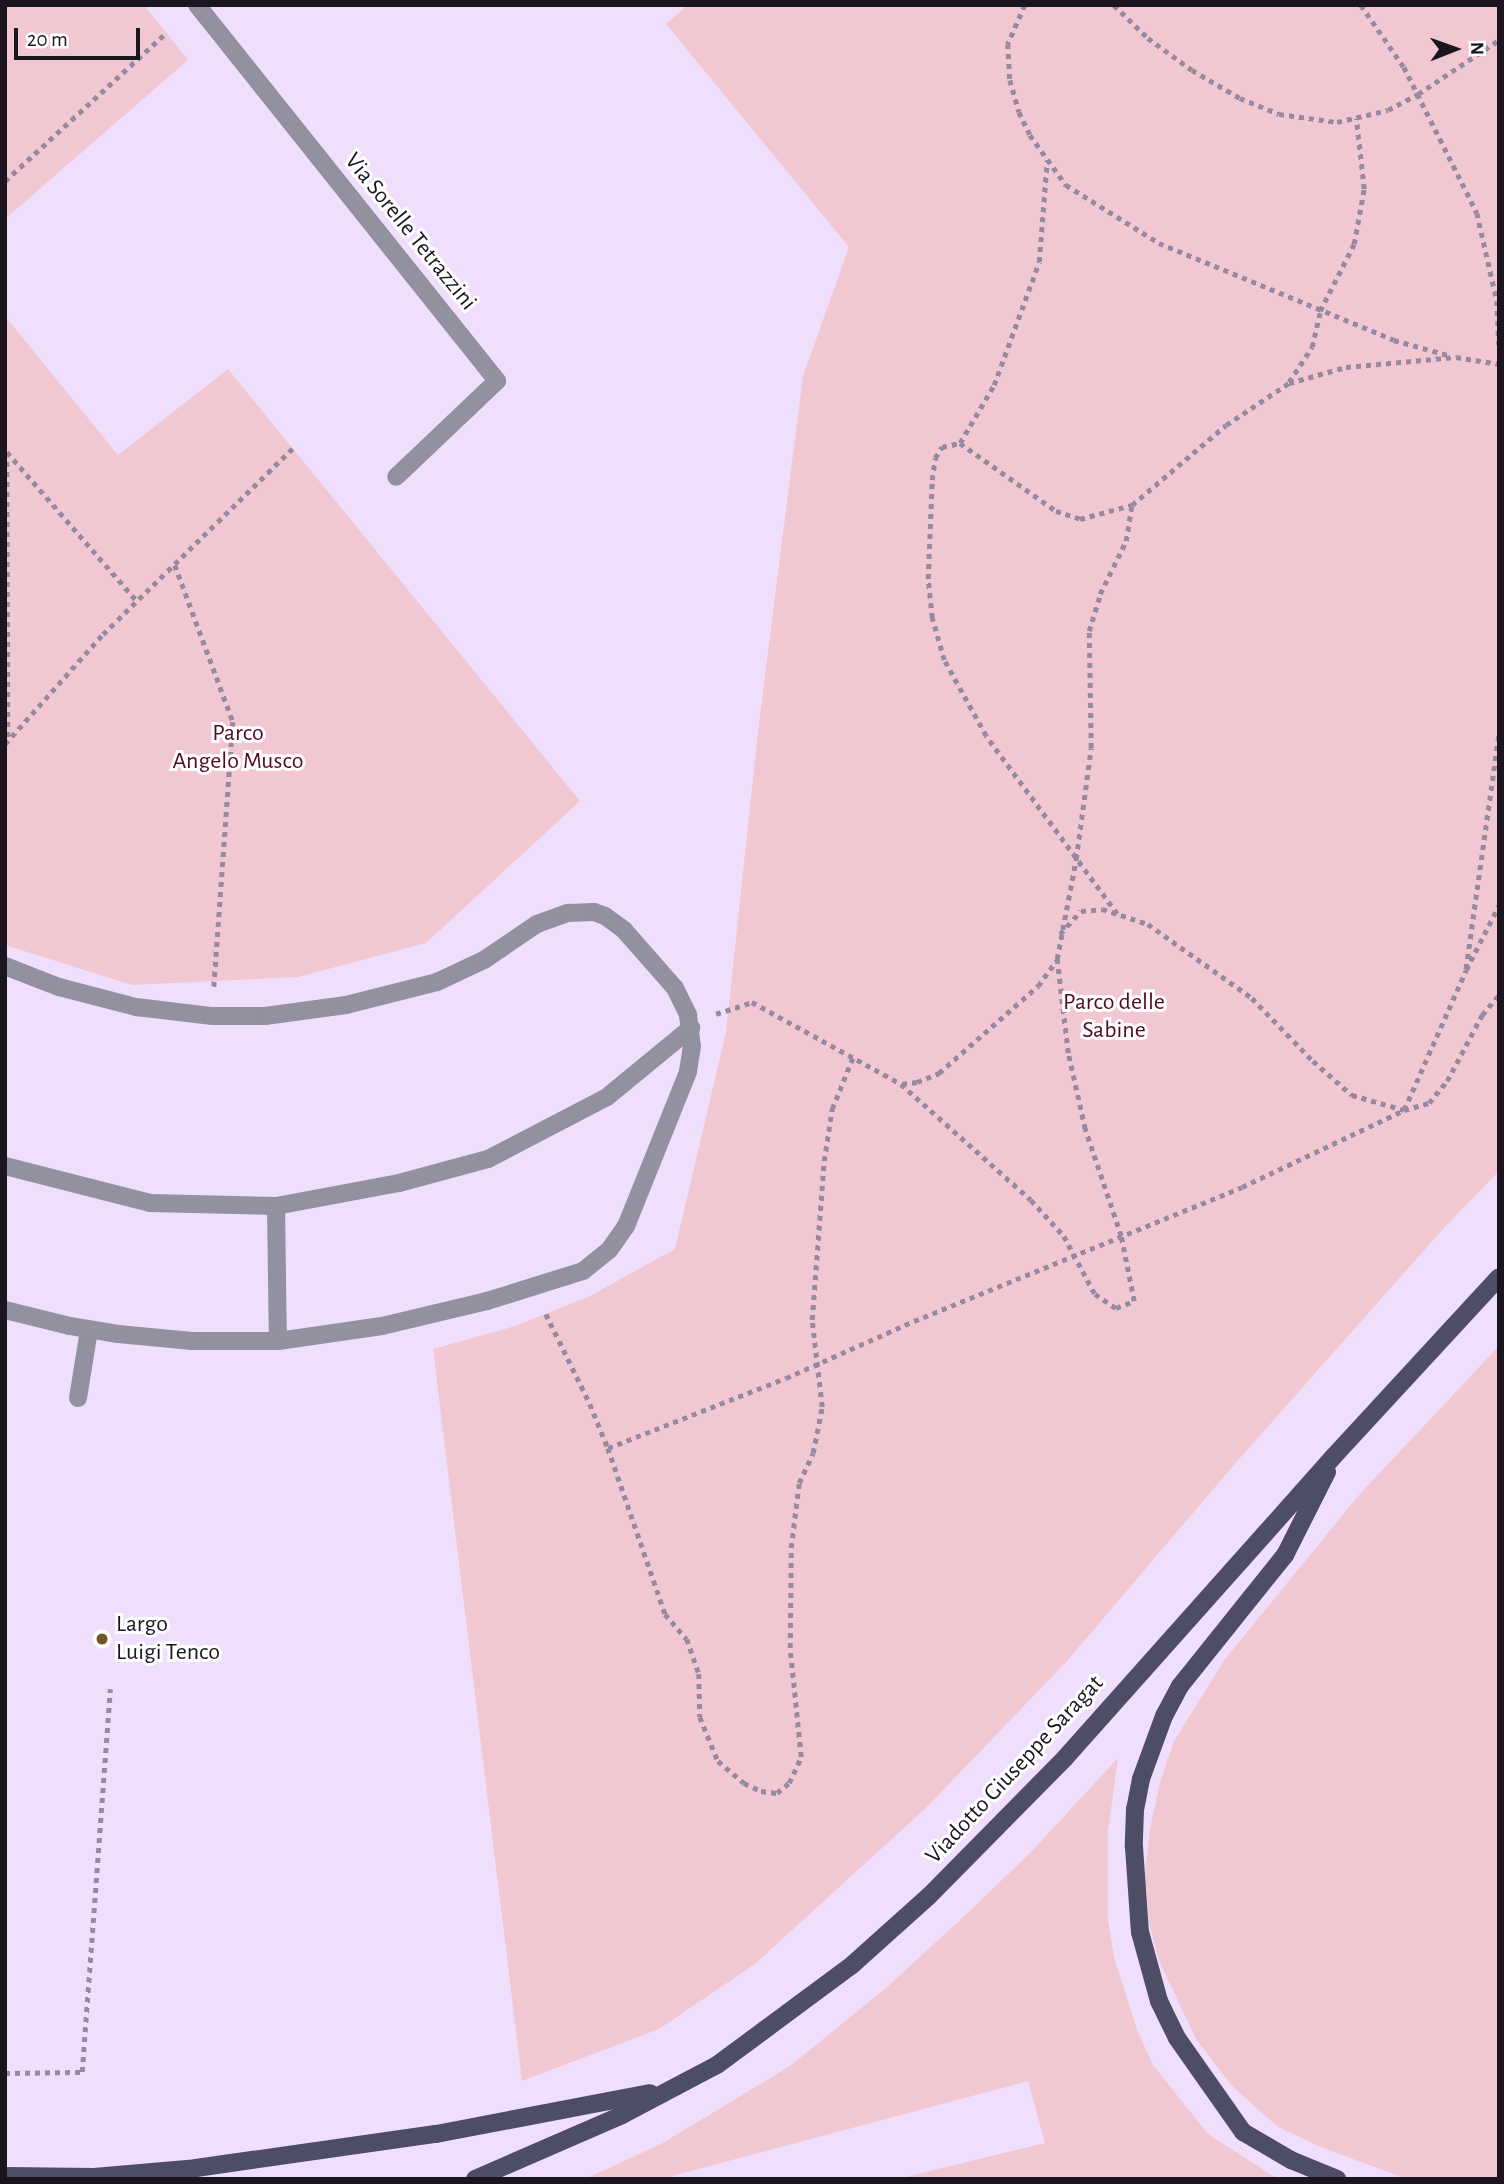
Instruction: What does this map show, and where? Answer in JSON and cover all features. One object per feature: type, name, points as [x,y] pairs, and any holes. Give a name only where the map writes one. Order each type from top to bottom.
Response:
[{"type":"main road","name":"Viadotto Giuseppe Saragat","points":[[475,2179],[609,2120],[717,2065],[757,2038],[852,1965],[929,1896],[1065,1758],[1334,1456],[1499,1277]]},
{"type":"main road","points":[[1334,1456],[1285,1555],[1180,1686],[1164,1716],[1141,1779],[1135,1809],[1133,1847],[1135,1894],[1143,1944],[1158,2001],[1177,2038],[1243,2132],[1291,2160],[1337,2179]]},
{"type":"main road","points":[[5,2176],[94,2177],[195,2168],[436,2134],[667,2090]]},
{"type":"street","name":"Via Sorelle Tetrazzini","points":[[197,5],[497,381],[396,477]]},
{"type":"street","points":[[5,966],[59,987],[161,1012],[212,1016],[304,1012],[437,982],[478,964],[537,924],[581,911],[605,916],[624,930],[675,988],[691,1028],[688,1072],[626,1226],[609,1250],[583,1271],[534,1287],[382,1326],[278,1341],[192,1341],[89,1330],[5,1310]]},
{"type":"street","points":[[5,1166],[150,1203],[276,1206],[399,1183],[488,1159],[607,1097],[691,1028]]},
{"type":"street","points":[[276,1206],[278,1341]]},
{"type":"street","points":[[78,1398],[89,1330]]},
{"type":"path","points":[[1025,5],[1008,44],[1007,62],[1019,112],[1030,135],[1066,185],[1159,243],[1320,311],[1394,340],[1456,357],[1499,364]]},
{"type":"path","points":[[1114,5],[1148,38],[1192,70],[1240,98],[1279,114],[1337,122],[1388,110],[1418,94],[1499,40]]},
{"type":"path","points":[[1361,5],[1418,94],[1477,213],[1497,301],[1499,345]]},
{"type":"path","points":[[5,181],[166,33]]},
{"type":"path","points":[[1289,383],[1312,347],[1320,311],[1354,244],[1364,189],[1356,118]]},
{"type":"path","points":[[960,443],[994,385],[1039,262],[1047,159]]},
{"type":"path","points":[[1117,915],[986,736],[944,660],[932,618],[928,579],[932,480],[935,458],[942,446],[960,443],[1068,517],[1080,519],[1100,516],[1132,505],[1226,425],[1289,383],[1346,368],[1456,357]]},
{"type":"path","points":[[6,742],[103,634],[293,449]]},
{"type":"path","points":[[6,451],[137,601]]},
{"type":"path","points":[[6,451],[6,742]]},
{"type":"path","points":[[707,1017],[752,1002],[901,1084],[1031,1200],[1064,1236],[1076,1254],[1094,1294],[1116,1308],[1128,1306],[1135,1301],[1121,1236],[1082,1116],[1068,1053],[1056,959],[1076,859],[1091,748],[1089,631],[1100,594],[1126,541],[1132,505]]},
{"type":"path","points":[[175,565],[233,722],[212,1016]]},
{"type":"path","points":[[1466,970],[1499,736]]},
{"type":"path","points":[[1404,1110],[1466,970],[1499,905]]},
{"type":"path","points":[[1060,935],[1081,911],[1102,909],[1148,924],[1252,998],[1313,1061],[1352,1094],[1404,1110]]},
{"type":"path","points":[[901,1084],[918,1082],[939,1073],[1038,986],[1056,959]]},
{"type":"path","points":[[608,1448],[1241,1187],[1404,1110],[1429,1102],[1447,1081],[1482,1015],[1499,995]]},
{"type":"path","points":[[534,1287],[608,1448],[665,1614],[687,1639],[699,1674],[700,1717],[718,1761],[752,1787],[778,1793],[789,1783],[801,1757],[790,1648],[791,1548],[799,1483],[813,1453],[822,1407],[812,1320],[824,1161],[832,1109],[853,1057]]},
{"type":"path","points":[[5,2073],[82,2072],[110,1689]]},
{"type":"green space","points":[[5,5],[144,5],[188,60],[5,219]]},
{"type":"green space","name":"Parco delle Sabine","points":[[688,5],[1499,5],[1499,1171],[1442,1230],[1233,1466],[1067,1661],[927,1807],[755,1964],[659,2029],[522,2081],[433,1349],[515,1326],[588,1297],[675,1249],[726,1032],[759,723],[803,376],[849,247],[666,24]]},
{"type":"green space","name":"Parco Angelo Musco","points":[[5,316],[118,455],[228,369],[580,801],[426,943],[298,977],[132,985],[5,945]]},
{"type":"green space","points":[[1499,1346],[1499,2179],[1407,2179],[1323,2148],[1278,2127],[1232,2086],[1196,2039],[1159,1961],[1149,1922],[1145,1874],[1150,1829],[1160,1782],[1174,1741],[1225,1659],[1359,1495]]},
{"type":"green space","points":[[1118,1758],[1108,1831],[1108,1919],[1114,1957],[1137,2030],[1153,2065],[1208,2134],[1278,2179],[898,2179],[1045,2143],[1028,2081],[661,2179],[585,2179],[661,2144],[790,2066],[886,1988],[960,1920],[1029,1854]]},
{"type":"place","name":"Largo Luigi Tenco","points":[[102,1639]]}]
